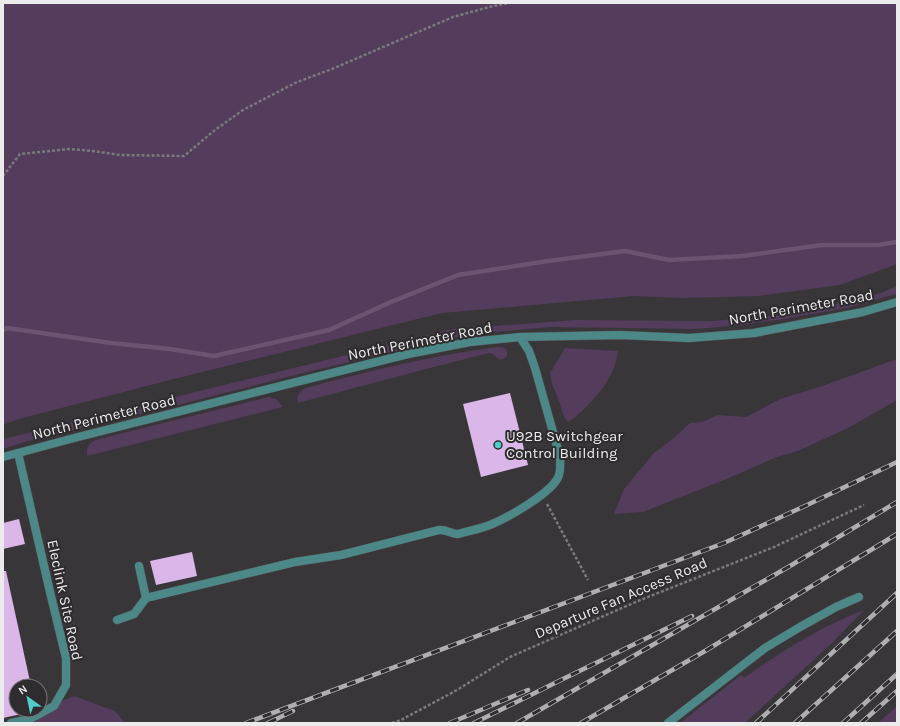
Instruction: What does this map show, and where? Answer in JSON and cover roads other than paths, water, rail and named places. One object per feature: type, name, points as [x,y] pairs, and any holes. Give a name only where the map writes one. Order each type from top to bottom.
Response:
[{"type":"lane","name":"North Perimeter Road","points":[[3,457],[408,354],[470,342],[520,337],[620,335],[689,338],[754,333],[863,312],[897,302]]},
{"type":"lane","points":[[117,620],[134,614],[146,598],[295,562],[341,555],[443,529],[454,534],[489,525],[507,517],[542,495],[550,489],[559,476],[561,467],[560,457],[535,368],[529,351],[520,337]]},
{"type":"lane","name":"Eleclink Site Road","points":[[12,723],[30,719],[54,706],[66,685],[66,658],[18,453]]},
{"type":"lane","points":[[139,566],[146,598]]},
{"type":"lane","points":[[668,723],[765,648],[800,626],[859,597]]},
{"type":"waterway","points":[[3,330],[7,328],[214,356],[329,330],[391,302],[458,275],[625,251],[669,260],[742,256],[822,245],[878,245],[897,242]]},
{"type":"railway","points":[[246,723],[724,543],[897,462]]},
{"type":"railway","points":[[517,723],[790,566],[897,502]]},
{"type":"railway","points":[[581,723],[705,651],[897,534]]},
{"type":"railway","points":[[756,723],[897,593]]},
{"type":"railway","points":[[474,723],[692,616]]},
{"type":"railway","points":[[795,723],[897,631]]},
{"type":"railway","points":[[843,723],[897,674]]},
{"type":"railway","points":[[450,723],[528,690]]},
{"type":"railway","points":[[861,723],[897,691]]},
{"type":"railway","points":[[268,723],[293,711]]},
{"type":"place","name":"U92B Switchgear Control Building","points":[[498,445]]}]
